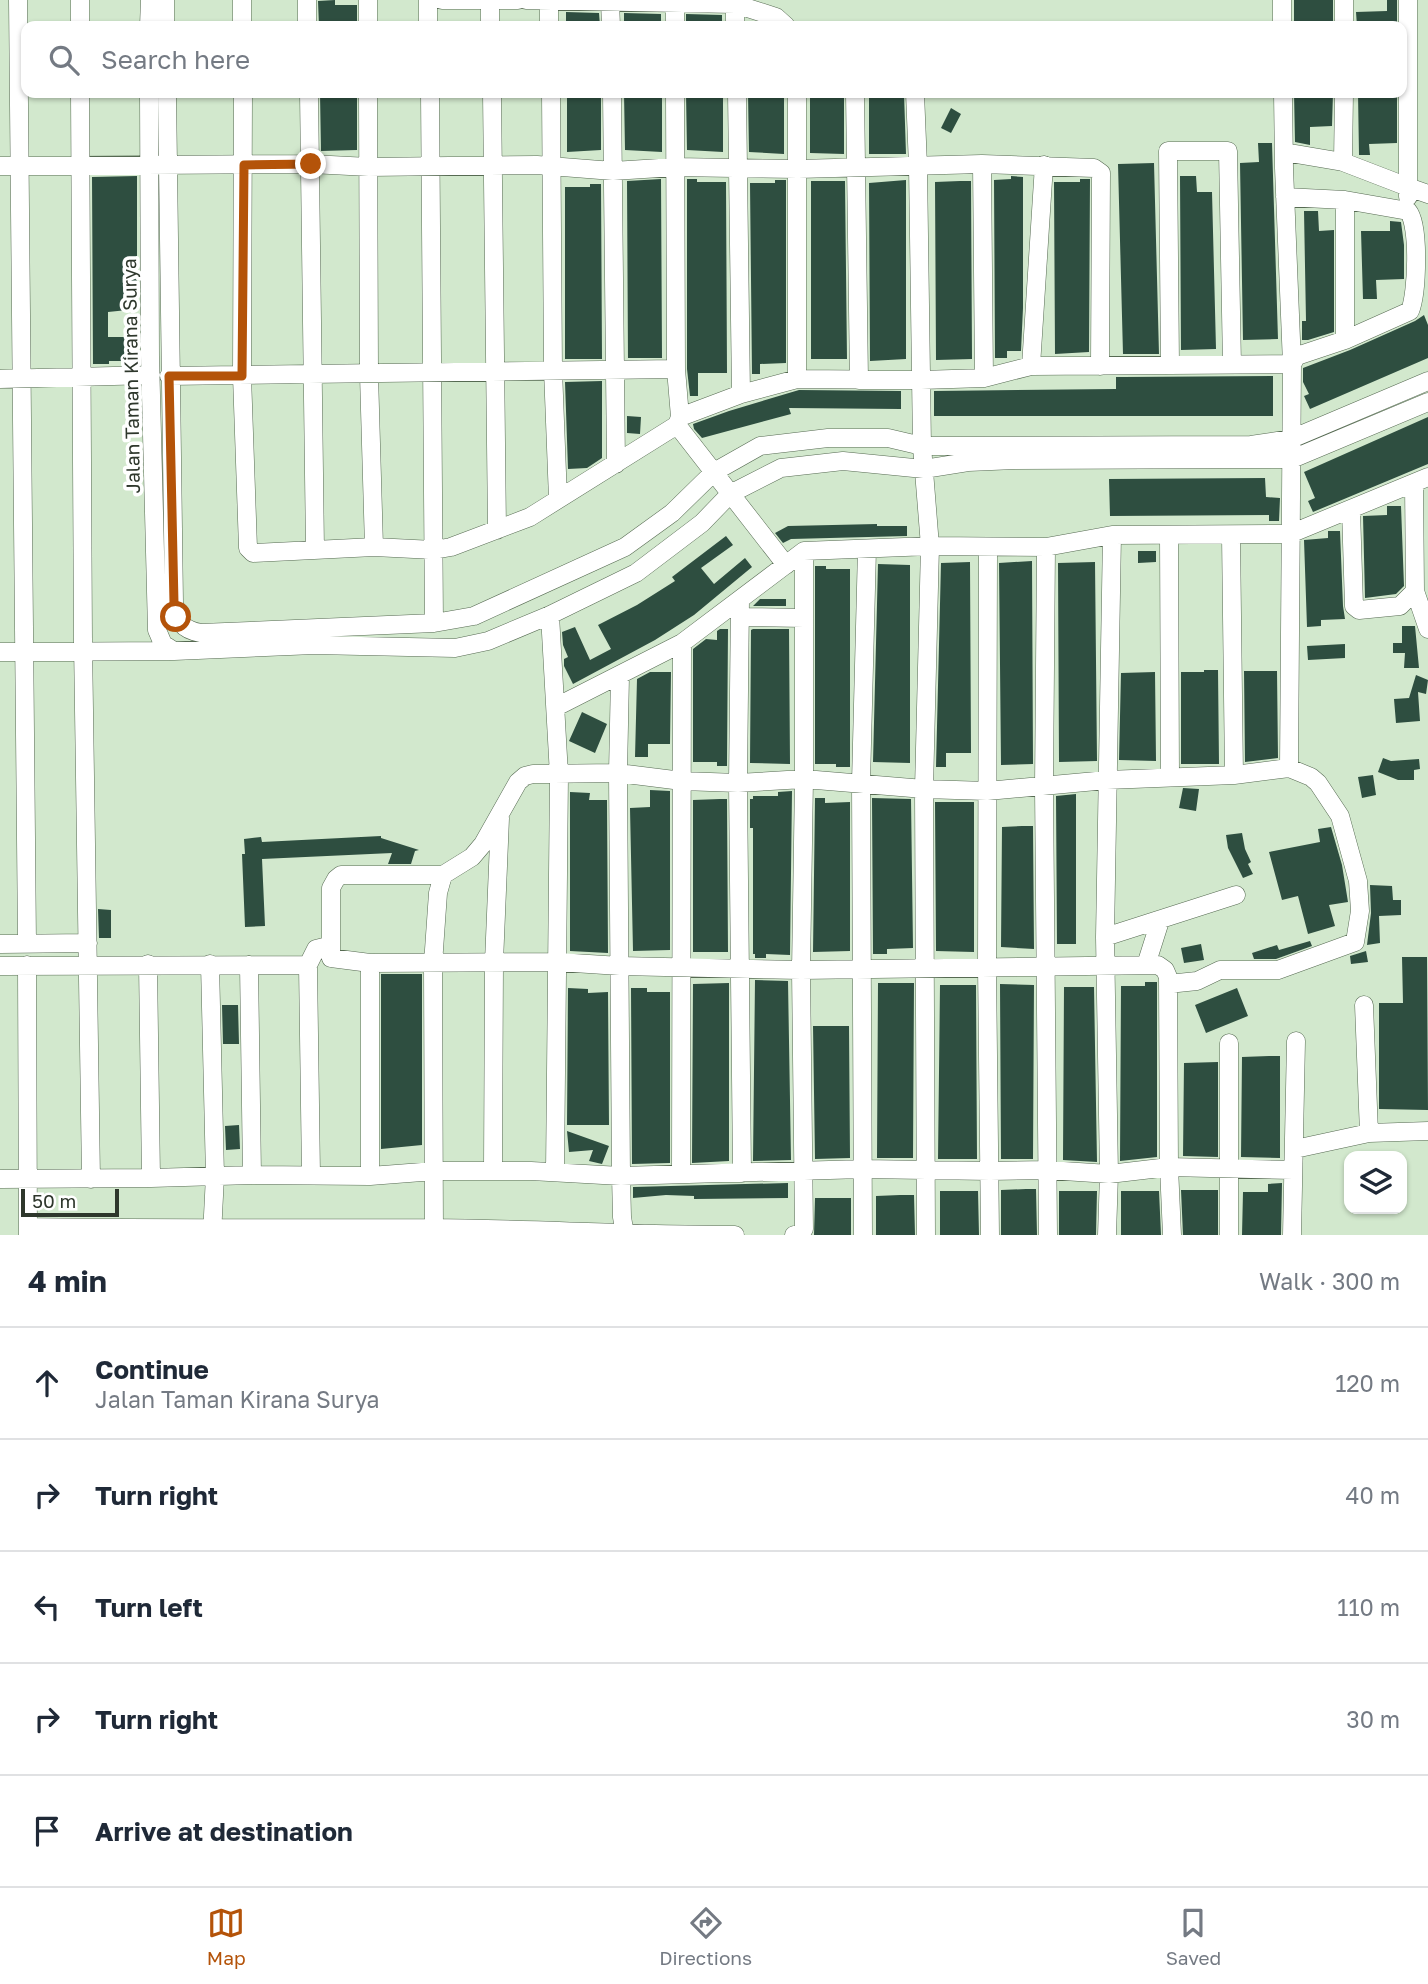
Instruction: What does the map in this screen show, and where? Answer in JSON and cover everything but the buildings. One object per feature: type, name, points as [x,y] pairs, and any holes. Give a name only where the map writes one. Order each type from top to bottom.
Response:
[{"type":"street","points":[[18,0],[27,943]]},
{"type":"street","points":[[80,0],[80,21]]},
{"type":"street","points":[[149,0],[149,21]]},
{"type":"street","points":[[165,0],[165,21]]},
{"type":"street","points":[[242,0],[242,21]]},
{"type":"street","points":[[307,0],[307,21]]},
{"type":"street","points":[[368,0],[368,21]]},
{"type":"street","points":[[428,0],[428,21]]},
{"type":"street","points":[[442,0],[518,0]]},
{"type":"street","points":[[526,0],[735,4],[780,21]]},
{"type":"street","points":[[1282,0],[1282,21]]},
{"type":"street","points":[[1344,0],[1344,21]]},
{"type":"street","points":[[1292,364],[1297,356],[1345,340],[1410,311],[1415,300],[1415,224],[1408,211],[1408,0]]},
{"type":"street","points":[[490,1],[490,21]]},
{"type":"street","points":[[549,1],[549,21]]},
{"type":"street","points":[[610,2],[611,21]]},
{"type":"street","points":[[675,3],[675,21]]},
{"type":"street","points":[[735,4],[736,21]]},
{"type":"street","points":[[80,98],[91,1179]]},
{"type":"street","name":"Jalan Taman Kirana Surya","points":[[150,98],[159,166]]},
{"type":"street","name":"Jalan Taman Kirana Surya","points":[[166,98],[159,166],[160,376],[156,630],[163,644],[174,651]]},
{"type":"street","points":[[243,98],[242,376],[249,551],[253,553],[373,547],[434,550],[451,547],[530,517],[679,421],[741,394],[797,379],[984,378],[1031,366],[1292,364]]},
{"type":"street","points":[[309,98],[315,550]]},
{"type":"street","points":[[369,98],[369,375],[373,547]]},
{"type":"street","points":[[429,98],[434,623],[474,616],[625,547],[672,513],[714,472],[760,446],[828,438],[888,438],[922,446],[1251,445],[1291,451],[1428,381]]},
{"type":"street","points":[[492,98],[497,530]]},
{"type":"street","points":[[551,98],[553,370],[558,499]]},
{"type":"street","points":[[612,98],[616,464]]},
{"type":"street","points":[[675,98],[676,369],[679,421],[730,494],[786,565]]},
{"type":"street","points":[[737,98],[741,394]]},
{"type":"street","points":[[797,98],[797,379]]},
{"type":"street","points":[[855,98],[859,380]]},
{"type":"street","points":[[915,98],[922,446],[930,546],[924,789],[926,1235]]},
{"type":"street","points":[[1283,98],[1292,364],[1289,768]]},
{"type":"street","points":[[1343,162],[1344,98]]},
{"type":"street","points":[[1170,365],[1167,151],[1228,151],[1232,365]]},
{"type":"street","points":[[1284,159],[1343,162],[1428,194]]},
{"type":"street","points":[[0,166],[494,165],[613,171],[675,167],[857,169],[982,164],[1094,168],[1101,173],[1100,366]]},
{"type":"street","points":[[982,164],[984,378]]},
{"type":"street","points":[[1031,366],[1044,165]]},
{"type":"street","points":[[1285,197],[1345,200],[1408,211]]},
{"type":"street","points":[[1345,200],[1345,340]]},
{"type":"street","points":[[0,379],[676,369]]},
{"type":"street","name":"Jalan Taman Kirana Surya","points":[[160,376],[174,603],[176,617],[181,625],[190,631],[201,633],[434,623]]},
{"type":"street","points":[[0,652],[174,651],[314,645],[455,648],[488,641],[550,615],[636,573],[702,523],[730,494],[781,468],[843,461],[924,469],[968,462],[1291,451],[1428,402]]},
{"type":"street","points":[[556,707],[620,676],[740,608],[804,551],[930,546],[1046,547],[1112,535],[1290,534],[1421,480],[1415,591],[1428,629]]},
{"type":"street","points":[[1351,510],[1354,606],[1359,610],[1400,606],[1415,591]]},
{"type":"street","points":[[1107,1235],[1109,1174],[1105,937],[1112,535]]},
{"type":"street","points":[[1169,535],[1170,776]]},
{"type":"street","points":[[1231,536],[1234,775]]},
{"type":"street","points":[[1046,547],[1044,787],[1048,1235]]},
{"type":"street","points":[[988,548],[987,965],[990,1235]]},
{"type":"street","points":[[863,1235],[861,782],[867,549]]},
{"type":"street","points":[[794,1235],[804,1229],[801,970],[804,551]]},
{"type":"street","points":[[740,608],[804,618]]},
{"type":"street","points":[[740,608],[738,783],[742,1173]]},
{"type":"street","points":[[550,615],[559,775],[555,1172]]},
{"type":"street","points":[[681,643],[681,1174]]},
{"type":"street","points":[[620,676],[618,773],[621,1176],[622,1217],[626,1235]]},
{"type":"street","points":[[331,958],[331,888],[336,879],[341,876],[443,875],[472,858],[483,845],[518,782],[525,776],[618,773],[682,781],[738,783],[804,779],[924,789],[987,790],[1170,776],[1234,775],[1289,768],[1311,777],[1340,816],[1358,881],[1360,911],[1355,942],[1278,970],[1220,970],[1197,981],[1168,984]]},
{"type":"street","points":[[493,1171],[494,962],[500,815]]},
{"type":"street","points":[[434,1232],[433,964],[438,893],[443,875]]},
{"type":"street","points":[[1105,937],[1236,895]]},
{"type":"street","points":[[1146,965],[1160,921]]},
{"type":"street","points":[[0,944],[88,943]]},
{"type":"street","points":[[311,1175],[308,965],[316,949],[328,948],[331,958]]},
{"type":"street","points":[[331,958],[370,963],[558,962],[801,970],[924,969],[987,965],[1158,965],[1165,970],[1168,984],[1172,1235]]},
{"type":"street","points":[[370,963],[370,1176]]},
{"type":"street","points":[[148,964],[151,1178]]},
{"type":"street","points":[[210,964],[215,1176],[212,1232]]},
{"type":"street","points":[[27,965],[28,1231],[735,1235]]},
{"type":"street","points":[[249,965],[251,1175]]},
{"type":"street","points":[[0,966],[308,965]]},
{"type":"street","points":[[1364,1005],[1369,1133]]},
{"type":"street","points":[[1292,1235],[1296,1041]]},
{"type":"street","points":[[1229,1043],[1229,1235]]},
{"type":"street","points":[[1295,1149],[1369,1133],[1428,1131]]},
{"type":"street","points":[[0,1179],[370,1176],[435,1171],[555,1172],[621,1176],[863,1169],[1048,1170],[1109,1174],[1169,1167],[1293,1170]]},
{"type":"route","points":[[176,617],[169,376],[242,376],[244,165],[311,164]]}]
